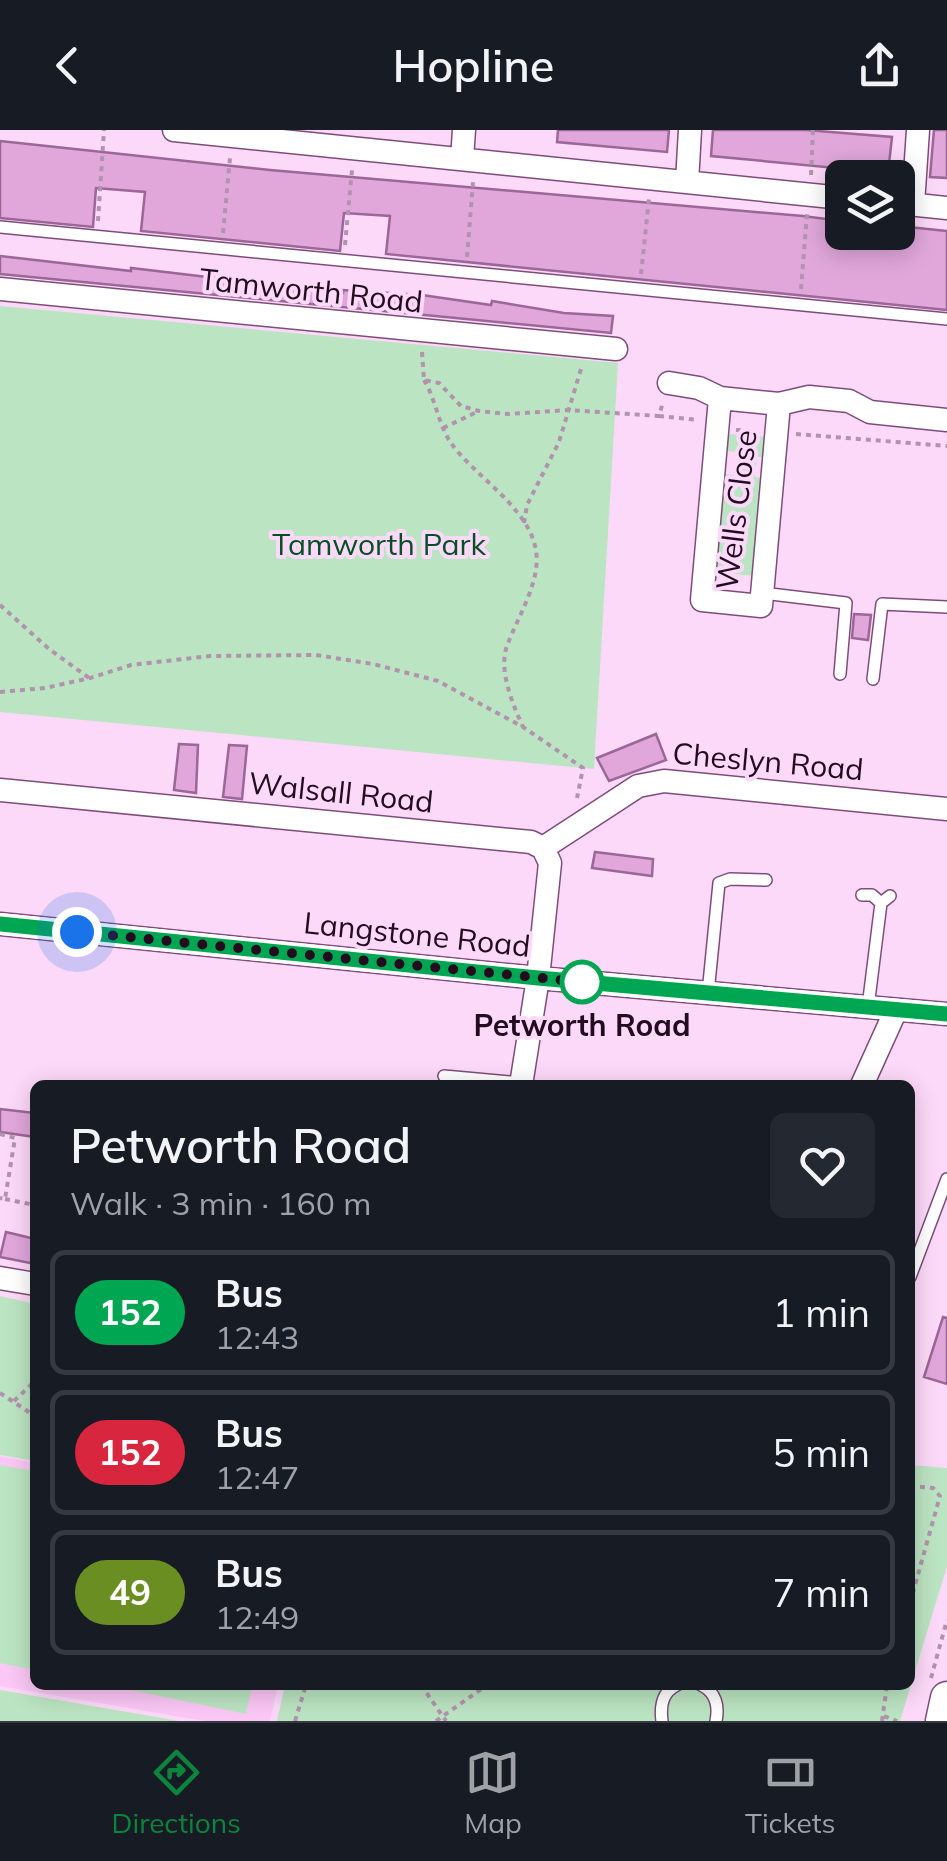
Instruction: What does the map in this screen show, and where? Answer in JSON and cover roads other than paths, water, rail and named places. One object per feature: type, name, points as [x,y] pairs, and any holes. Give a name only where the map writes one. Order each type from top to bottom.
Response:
[{"type":"street","points":[[174,130],[825,196]]},
{"type":"street","points":[[464,130],[469,160]]},
{"type":"street","points":[[687,182],[690,130]]},
{"type":"street","points":[[913,160],[918,130]]},
{"type":"street","points":[[915,205],[947,208]]},
{"type":"street","name":"Tamworth Road","points":[[0,289],[416,332],[616,348]]},
{"type":"street","points":[[669,383],[699,388],[720,398],[779,404],[810,397],[849,401],[870,412],[947,420]]},
{"type":"street","name":"Wells Close","points":[[720,398],[702,600],[760,606],[779,404]]},
{"type":"street","name":"Cheslyn Road","points":[[543,848],[638,786],[664,781],[947,809]]},
{"type":"street","name":"Walsall Road","points":[[0,790],[532,842],[543,848]]},
{"type":"street","points":[[522,1080],[538,978],[550,863],[543,848]]},
{"type":"street","name":"Langstone Road","points":[[0,924],[947,1014]]},
{"type":"street","points":[[864,1080],[896,1010]]},
{"type":"street","points":[[0,1278],[30,1283]]},
{"type":"lane","points":[[0,226],[947,318]]},
{"type":"lane","points":[[762,593],[846,603],[840,674]]},
{"type":"lane","points":[[873,679],[882,604],[947,607]]},
{"type":"lane","points":[[708,993],[719,884],[730,878],[766,880]]},
{"type":"lane","points":[[862,895],[885,900],[868,1008]]},
{"type":"lane","points":[[444,1076],[482,1080]]},
{"type":"lane","points":[[915,1264],[947,1180]]},
{"type":"lane","points":[[662,1721],[660,1708],[672,1690]]},
{"type":"lane","points":[[707,1690],[715,1696],[716,1721]]},
{"type":"place","name":"Petworth Road","points":[[582,982]]},
{"type":"park label","name":"Tamworth Park","points":[[379,545]]}]
